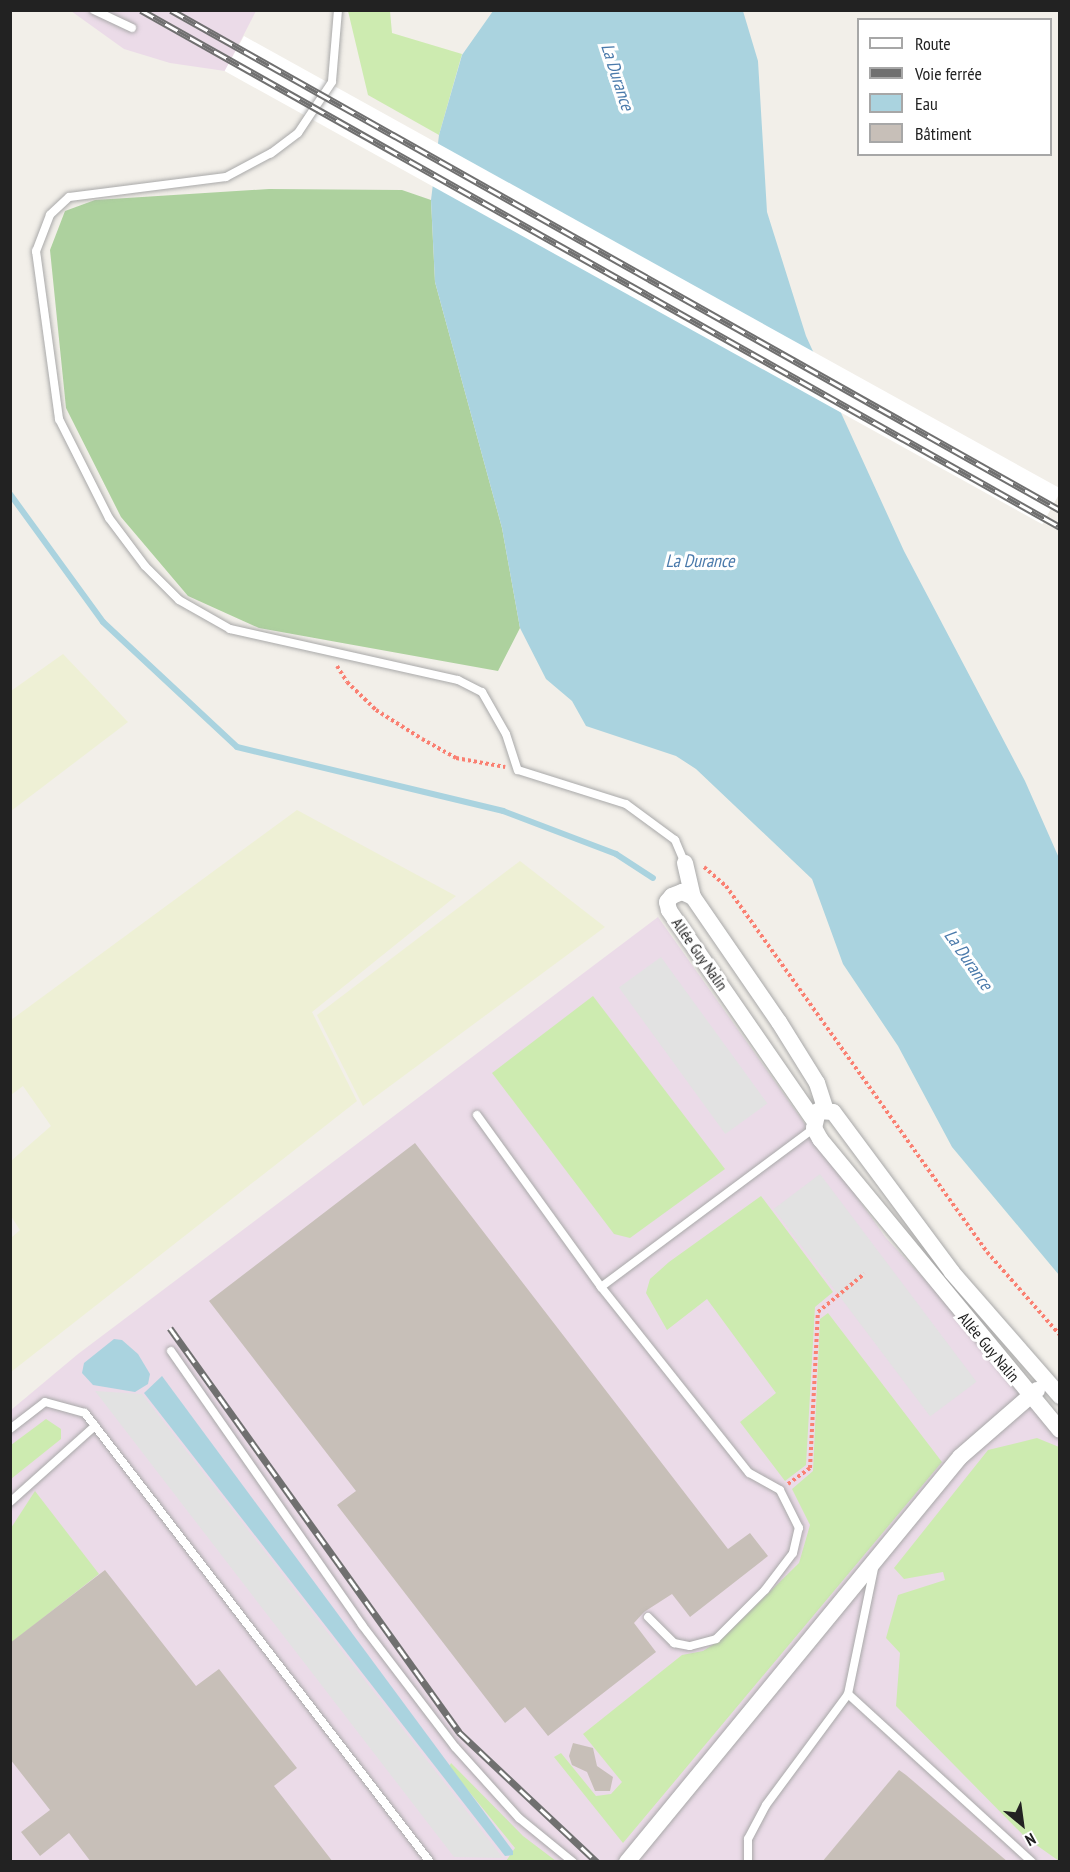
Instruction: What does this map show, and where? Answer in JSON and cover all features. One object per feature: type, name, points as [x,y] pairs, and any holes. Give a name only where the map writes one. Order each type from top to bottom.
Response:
[{"type":"street","points":[[692,863],[693,897]]},
{"type":"street","name":"Allée Guy Nalin","points":[[817,1118],[817,1083],[779,1022],[693,897],[682,891],[672,896],[667,902],[669,910],[817,1118],[1030,1396],[1059,1430]]},
{"type":"street","name":"Allée Guy Nalin","points":[[817,1118],[833,1112],[952,1272],[1059,1396]]},
{"type":"street","points":[[627,1862],[960,1458],[1047,1382]]},
{"type":"lane","points":[[94,10],[132,28]]},
{"type":"lane","points":[[338,10],[332,82],[298,133],[226,177],[69,197],[50,215],[36,251],[59,419],[109,518],[145,566],[179,600],[230,629],[458,680],[482,692],[506,734],[518,770],[626,804],[675,840],[692,863]]},
{"type":"lane","points":[[477,1115],[601,1287],[750,1473],[780,1490],[794,1513],[799,1539],[765,1590],[716,1639],[690,1646],[664,1637],[648,1617]]},
{"type":"lane","points":[[601,1287],[817,1118]]},
{"type":"lane","points":[[171,1352],[362,1624],[455,1747],[519,1818],[573,1862]]},
{"type":"lane","points":[[10,1429],[45,1402],[85,1413],[430,1862]]},
{"type":"lane","points":[[10,1502],[95,1426]]},
{"type":"lane","points":[[748,1862],[748,1839],[766,1805],[848,1694],[876,1561]]},
{"type":"lane","points":[[848,1694],[1032,1862]]},
{"type":"path","points":[[329,651],[346,682],[376,710],[422,739],[456,758],[518,770]]},
{"type":"path","points":[[692,863],[726,886],[987,1252],[1059,1335]]},
{"type":"path","points":[[780,1490],[810,1468],[818,1312],[864,1274]]},
{"type":"shaded area","points":[[71,11],[256,11],[225,71],[170,63],[124,49]]},
{"type":"shaded area","points":[[658,917],[886,1238],[1059,1422],[1059,1861],[11,1862],[11,1410],[78,1354]]},
{"type":"shaded area","points":[[661,957],[767,1103],[725,1134],[619,988]]},
{"type":"shaded area","points":[[820,1174],[976,1382],[930,1417],[774,1209]]},
{"type":"shaded area","points":[[95,1391],[142,1394],[503,1858],[454,1857]]},
{"type":"green space","points":[[348,11],[390,11],[392,33],[462,54],[439,135],[368,95]]},
{"type":"green space","points":[[269,189],[402,190],[431,200],[435,282],[502,528],[520,628],[498,671],[259,628],[188,596],[121,517],[66,408],[50,250],[65,211],[95,200]]},
{"type":"green space","points":[[63,654],[128,722],[11,811],[11,691]]},
{"type":"green space","points":[[297,810],[456,896],[312,1012],[357,1101],[11,1372],[11,1238],[20,1230],[11,1216],[11,1161],[51,1126],[23,1086],[11,1095],[11,1020]]},
{"type":"green space","points":[[520,861],[605,927],[363,1106],[317,1015]]},
{"type":"green space","points":[[593,996],[725,1169],[630,1238],[614,1234],[492,1073]]},
{"type":"green space","points":[[761,1196],[833,1292],[815,1307],[806,1465],[785,1481],[740,1422],[776,1393],[707,1299],[667,1330],[646,1293],[650,1279],[669,1262]]},
{"type":"green space","points":[[828,1313],[942,1462],[623,1843],[554,1757],[561,1753],[596,1796],[611,1794],[622,1782],[583,1734],[682,1655],[703,1651],[722,1639],[799,1563],[810,1525],[792,1489],[813,1471],[820,1319]]},
{"type":"green space","points":[[46,1419],[61,1429],[61,1439],[11,1479],[11,1445]]},
{"type":"green space","points":[[1037,1438],[1059,1447],[1059,1861],[1025,1837],[896,1706],[900,1653],[886,1638],[898,1595],[945,1580],[943,1572],[904,1579],[894,1568],[988,1450]]},
{"type":"green space","points":[[35,1491],[99,1574],[11,1643],[11,1528]]},
{"type":"green space","points":[[451,1763],[523,1836],[556,1861],[506,1861],[515,1848],[449,1767]]},
{"type":"water","name":"La Durance","points":[[493,11],[743,11],[758,61],[767,212],[806,336],[904,551],[1025,781],[1059,858],[1059,1275],[952,1147],[898,1046],[843,964],[812,879],[696,769],[676,756],[586,726],[572,701],[546,679],[520,628],[502,528],[435,282],[431,200],[439,135],[462,55]]},
{"type":"water","points":[[114,1339],[122,1340],[138,1354],[150,1374],[148,1384],[135,1392],[93,1385],[82,1373],[84,1363]]},
{"type":"water","points":[[162,1376],[513,1851],[513,1855],[505,1856],[144,1393]]},
{"type":"pier","points":[[244,36],[1060,488],[1060,492],[1042,524],[225,71]]},
{"type":"building","points":[[415,1143],[728,1549],[750,1533],[768,1556],[690,1617],[672,1594],[644,1612],[634,1623],[656,1652],[548,1736],[525,1707],[505,1723],[337,1505],[356,1491],[209,1301]]},
{"type":"building","points":[[105,1570],[196,1686],[219,1669],[297,1768],[274,1786],[333,1862],[91,1862],[69,1833],[40,1856],[21,1832],[50,1810],[10,1759],[10,1643]]},
{"type":"building","points":[[573,1743],[593,1748],[597,1766],[613,1777],[610,1791],[595,1791],[587,1772],[572,1765],[569,1756]]},
{"type":"building","points":[[899,1770],[906,1775],[1008,1862],[822,1862]]},
{"type":"waterway","points":[[10,494],[103,622],[237,747],[503,811],[616,854],[653,878]]},
{"type":"railway","points":[[141,10],[1060,527]]},
{"type":"railway","points":[[171,10],[1060,510]]},
{"type":"railway","points":[[170,1328],[459,1732],[597,1862]]}]
